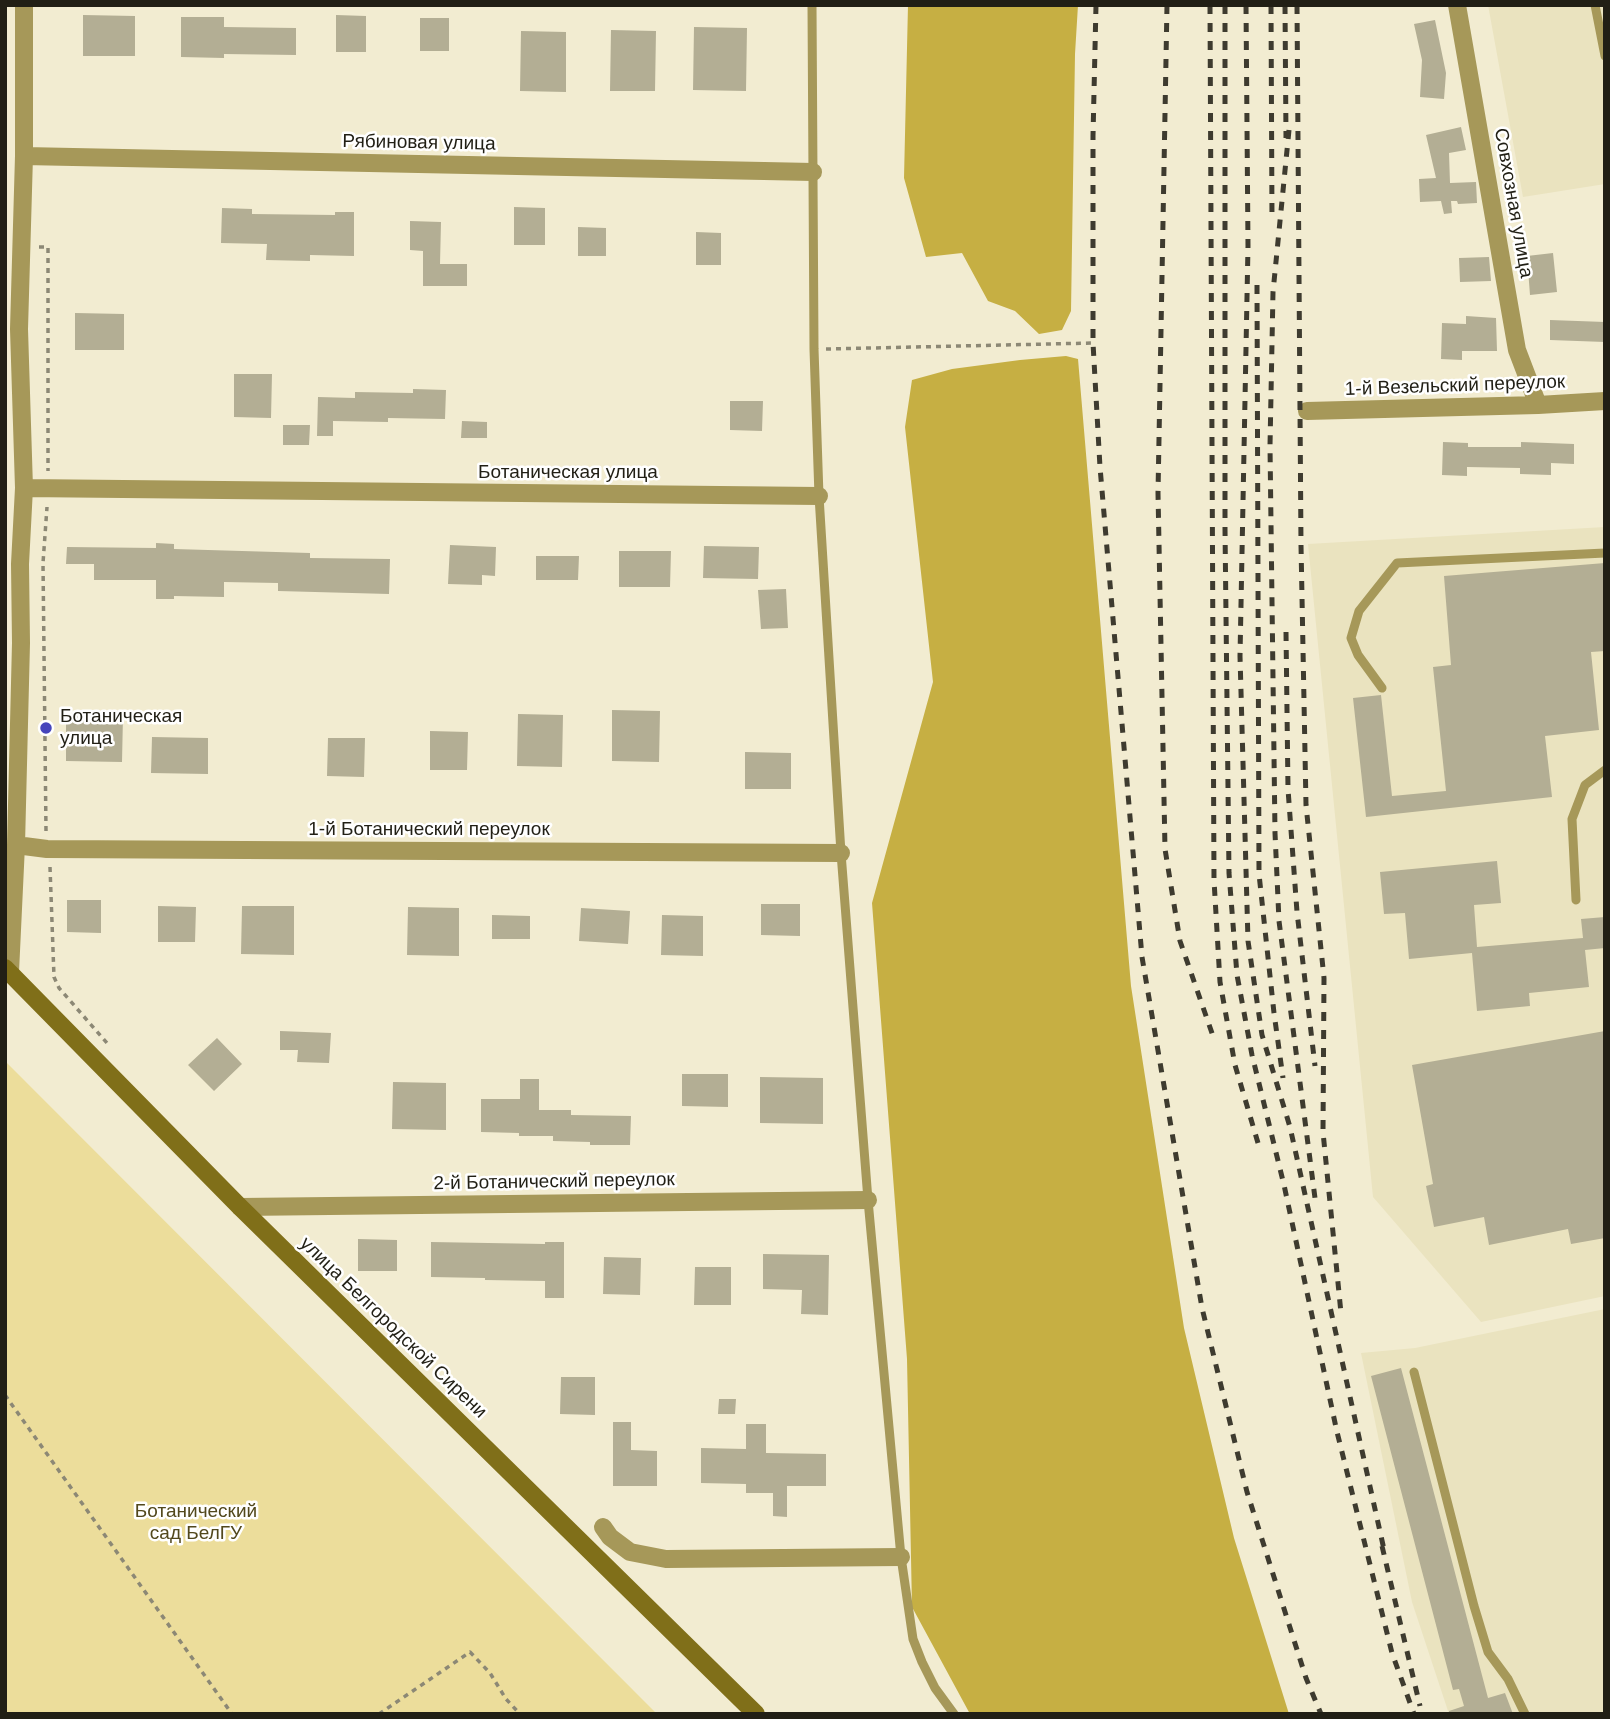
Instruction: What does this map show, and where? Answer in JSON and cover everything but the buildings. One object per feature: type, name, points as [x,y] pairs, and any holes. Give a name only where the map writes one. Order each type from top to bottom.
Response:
[{"type":"main road","name":"улица Белгородской Сирени","points":[[7,970],[240,1207],[756,1714]]},
{"type":"street","points":[[7,970],[24,488],[12,328],[24,156],[24,5]]},
{"type":"street","name":"Совхозная улица","points":[[1457,5],[1517,350],[1538,405]]},
{"type":"street","name":"Рябиновая улица","points":[[24,156],[813,172]]},
{"type":"street","name":"1-й Везельский переулок","points":[[1307,411],[1605,401]]},
{"type":"street","name":"Ботаническая улица","points":[[24,488],[819,496]]},
{"type":"street","name":"1-й Ботанический переулок","points":[[11,844],[47,849],[841,853]]},
{"type":"street","name":"2-й Ботанический переулок","points":[[240,1207],[868,1199]]},
{"type":"street","points":[[603,1527],[610,1537],[630,1552],[666,1559],[901,1557]]},
{"type":"lane","points":[[812,5],[814,349],[819,496],[841,853],[868,1199],[901,1557],[913,1639],[935,1688],[954,1714]]},
{"type":"lane","points":[[1595,5],[1605,56]]},
{"type":"lane","points":[[1381,688],[1358,655],[1352,638],[1359,611],[1398,563],[1605,553]]},
{"type":"lane","points":[[1576,900],[1572,819],[1585,785],[1605,770]]},
{"type":"lane","points":[[1414,1372],[1488,1652],[1508,1679],[1525,1714]]},
{"type":"path","points":[[48,247],[48,488],[43,563],[47,849],[51,872],[54,977],[59,988],[114,1051]]},
{"type":"path","points":[[814,349],[1093,343]]},
{"type":"path","points":[[5,1395],[232,1714]]},
{"type":"path","points":[[379,1714],[470,1652],[490,1673],[506,1699],[520,1714]]},
{"type":"shaded area","points":[[908,5],[1078,5],[1071,311],[1062,330],[1039,334],[1015,311],[988,301],[962,253],[926,257],[904,178]]},
{"type":"shaded area","points":[[1488,5],[1605,5],[1605,184],[1523,197]]},
{"type":"shaded area","points":[[1066,356],[1078,359],[1131,986],[1184,1328],[1234,1538],[1289,1714],[970,1714],[912,1607],[907,1359],[872,903],[933,682],[905,427],[912,380],[952,369]]},
{"type":"shaded area","points":[[1605,527],[1605,1296],[1481,1322],[1373,1197],[1308,544]]},
{"type":"shaded area","points":[[1605,1309],[1605,1714],[1449,1714],[1412,1602],[1361,1353],[1415,1348]]},
{"type":"green space","name":"Ботанический сад БелГУ","points":[[5,1061],[657,1714],[5,1714]]},
{"type":"railway","points":[[1096,5],[1093,343],[1100,467],[1142,957],[1202,1308],[1247,1492],[1306,1678],[1321,1714]]},
{"type":"railway","points":[[1167,5],[1158,493],[1165,849],[1180,941],[1213,1036]]},
{"type":"railway","points":[[1210,5],[1214,880],[1220,982],[1235,1065],[1258,1143]]},
{"type":"railway","points":[[1225,5],[1225,529],[1229,873],[1237,975],[1252,1055],[1284,1185],[1337,1432],[1392,1653],[1414,1714]]},
{"type":"railway","points":[[1246,5],[1248,246],[1240,656],[1248,941],[1262,1035],[1290,1127],[1385,1554]]},
{"type":"railway","points":[[1271,5],[1272,219]]},
{"type":"railway","points":[[1285,5],[1286,138]]},
{"type":"railway","points":[[1297,5],[1306,805],[1324,978],[1323,1132],[1341,1313]]},
{"type":"railway","points":[[1289,130],[1273,292],[1270,446],[1275,833],[1279,921],[1315,1198]]},
{"type":"railway","points":[[1257,285],[1259,874],[1283,1078]]},
{"type":"railway","points":[[1286,632],[1288,789],[1297,912],[1315,1066]]},
{"type":"railway","points":[[1382,1546],[1420,1706]]},
{"type":"place","name":"Ботаническая улица","points":[[46,728]]}]
